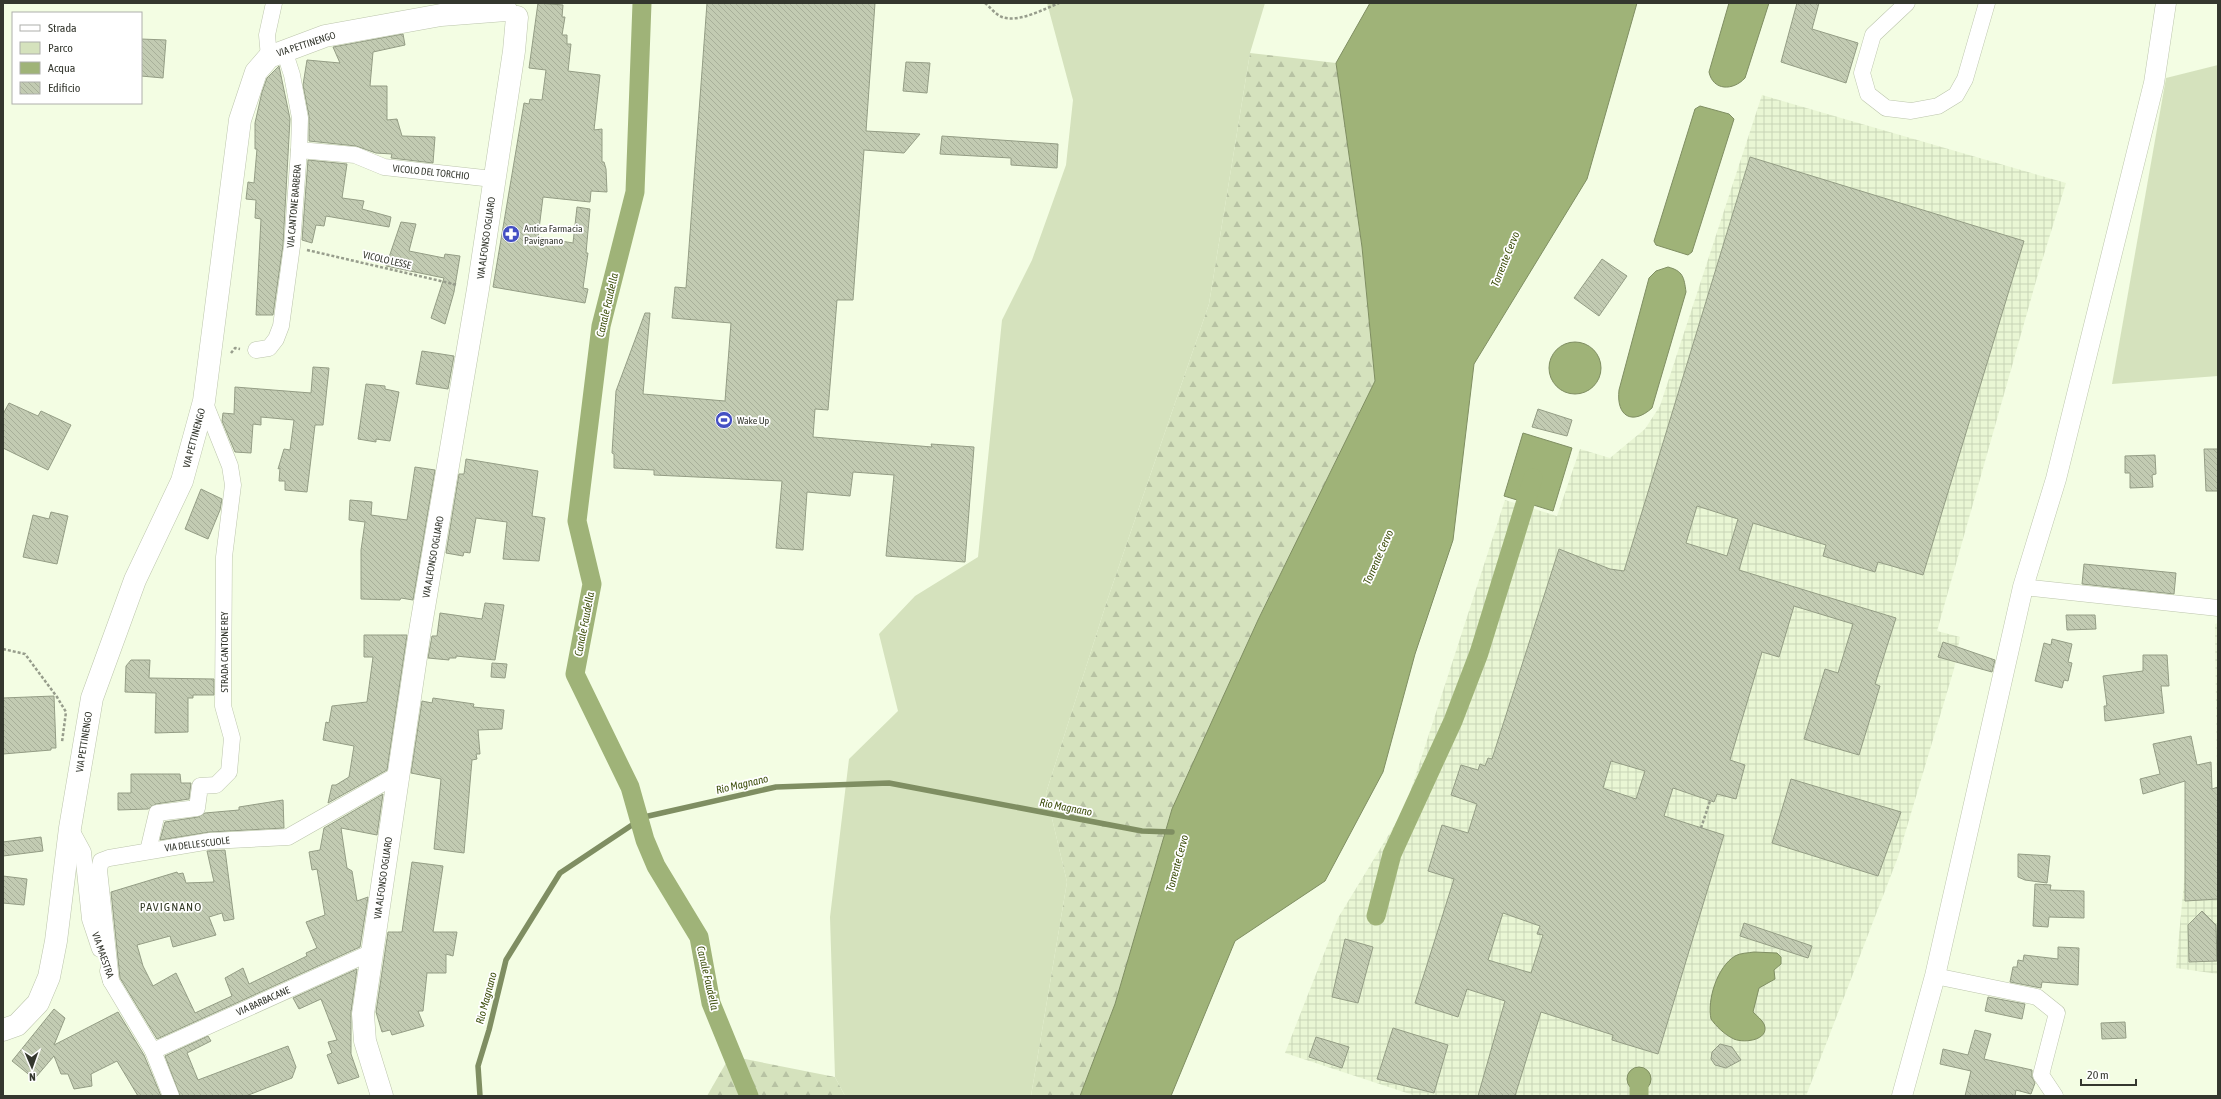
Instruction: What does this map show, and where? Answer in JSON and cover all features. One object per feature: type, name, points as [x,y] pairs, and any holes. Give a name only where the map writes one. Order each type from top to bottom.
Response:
[{"type":"main road","name":"VIA PETTINENGO","points":[[3,1030],[17,1025],[38,1003],[49,977],[56,941],[70,828],[92,698],[135,580],[182,482],[204,401],[240,120],[256,72],[276,53],[325,36],[441,16],[514,8]]},
{"type":"main road","name":"VIA ALFONSO OGLIARO","points":[[382,1096],[364,1041],[363,1014],[419,637],[478,289],[514,51],[514,8]]},
{"type":"street","name":"VIA CANTONE BARBERA","points":[[256,350],[269,348],[278,333],[292,246],[299,150],[300,118],[292,75],[276,53],[267,35],[274,3]]},
{"type":"street","points":[[1907,3],[1873,34],[1862,73],[1868,94],[1886,108],[1911,110],[1938,106],[1956,95],[1965,79],[1987,3]]},
{"type":"street","points":[[1902,1096],[1934,976],[2024,587],[2056,479],[2150,98],[2166,3]]},
{"type":"street","name":"VICOLO DEL TORCHIO","points":[[299,150],[355,155],[384,167],[494,179]]},
{"type":"street","name":"STRADA CANTONE REY","points":[[148,851],[157,813],[197,808],[200,786],[216,785],[229,772],[232,755],[232,738],[223,706],[223,698],[224,557],[233,485],[230,466],[204,401]]},
{"type":"street","points":[[2024,587],[2218,608]]},
{"type":"street","name":"VIA DELLE SCUOLE","points":[[111,981],[99,870],[101,861],[109,858],[210,841],[288,837],[399,774]]},
{"type":"street","name":"VIA MAESTRA","points":[[70,828],[83,852],[90,919],[111,981],[153,1051],[171,1096]]},
{"type":"street","name":"VIA BARBACANE","points":[[153,1051],[372,952]]},
{"type":"street","points":[[1934,976],[2037,997],[2057,1013],[2041,1075],[2055,1096]]},
{"type":"path","points":[[985,3],[1002,17],[1017,17],[1035,13],[1059,3]]},
{"type":"path","name":"VICOLO LESSE","points":[[292,246],[478,289]]},
{"type":"path","points":[[3,649],[26,654],[57,696],[66,712],[62,743]]},
{"type":"path","points":[[1701,828],[1710,801]]},
{"type":"shaded area","points":[[1762,95],[2066,183],[2038,274],[1937,631],[1960,637],[1954,669],[1898,857],[1806,1096],[1416,1096],[1285,1053],[1338,918],[1405,808],[1505,500],[1557,516],[1580,449],[1610,458],[1645,429],[1660,406]]},
{"type":"shaded area","points":[[2218,623],[2218,974],[2176,968],[2191,807],[2217,786],[2215,624]]},
{"type":"green space","points":[[1047,3],[1265,3],[1250,53],[1209,304],[1107,601],[1046,793],[1067,882],[1031,1096],[845,1096],[835,1077],[830,917],[849,759],[898,711],[879,634],[915,596],[978,557],[1002,320],[1032,260],[1066,165],[1073,100]]},
{"type":"green space","points":[[1250,53],[1336,63],[1362,247],[1375,381],[1258,620],[1172,809],[1115,1004],[1080,1096],[1031,1096],[1067,882],[1046,793],[1107,601],[1209,304]]},
{"type":"green space","points":[[2218,65],[2218,376],[2112,384],[2166,78]]},
{"type":"green space","points":[[730,1056],[835,1077],[845,1096],[707,1096]]},
{"type":"water","name":"Torrente Cervo","points":[[1370,3],[1637,3],[1587,179],[1474,364],[1453,540],[1415,654],[1383,772],[1325,881],[1235,941],[1171,1096],[1080,1096],[1115,1004],[1172,809],[1258,620],[1375,381],[1362,247],[1336,63]]},
{"type":"water","points":[[1729,3],[1769,3],[1745,78],[1735,85],[1724,87],[1715,83],[1709,72]]},
{"type":"water","points":[[1700,106],[1729,114],[1734,119],[1692,252],[1688,255],[1656,245],[1654,241],[1695,109]]},
{"type":"water","points":[[1668,267],[1677,270],[1682,275],[1686,292],[1652,408],[1638,416],[1627,416],[1620,406],[1619,390],[1649,278],[1656,271]]},
{"type":"water","points":[[1575,342],[1585,344],[1593,350],[1599,358],[1601,368],[1599,378],[1593,386],[1585,392],[1575,394],[1565,392],[1557,386],[1551,378],[1549,368],[1551,358],[1557,350],[1565,344]]},
{"type":"water","points":[[1523,433],[1572,448],[1553,511],[1504,496]]},
{"type":"water","points":[[1754,952],[1777,953],[1781,957],[1781,964],[1774,970],[1775,979],[1759,988],[1753,1012],[1764,1024],[1765,1030],[1763,1034],[1754,1040],[1736,1040],[1723,1032],[1711,1019],[1710,1011],[1712,994],[1718,976],[1729,961],[1737,955]]},
{"type":"water","points":[[1639,1067],[1644,1068],[1650,1074],[1650,1084],[1644,1090],[1639,1091],[1634,1090],[1628,1084],[1627,1079],[1628,1074],[1634,1068]]},
{"type":"building","points":[[538,3],[563,5],[562,17],[565,17],[562,35],[567,35],[567,44],[571,44],[568,71],[600,75],[594,130],[602,129],[602,162],[604,162],[606,169],[607,192],[591,191],[590,202],[543,197],[538,237],[573,243],[577,207],[590,209],[586,253],[588,253],[583,288],[588,289],[585,303],[493,287],[524,103],[529,104],[530,99],[542,100],[546,70],[529,68]]},
{"type":"building","points":[[707,3],[875,3],[866,131],[920,134],[904,153],[864,150],[853,300],[837,300],[828,410],[815,409],[813,437],[932,447],[931,444],[974,447],[965,562],[886,556],[894,475],[853,472],[850,496],[807,492],[803,550],[776,548],[782,481],[654,475],[654,470],[614,468],[614,454],[612,453],[616,391],[645,313],[650,313],[643,394],[725,401],[731,323],[672,318],[675,287],[686,288]]},
{"type":"building","points":[[1797,3],[1819,3],[1812,29],[1858,43],[1846,83],[1781,62]]},
{"type":"building","points":[[403,34],[405,45],[373,52],[370,86],[387,86],[387,120],[397,119],[402,136],[435,137],[433,163],[391,158],[392,154],[376,153],[356,146],[309,141],[309,116],[303,85],[307,60],[340,63],[333,47]]},
{"type":"building","points":[[142,39],[166,40],[163,78],[142,76]]},
{"type":"building","points":[[906,62],[930,63],[927,93],[903,91]]},
{"type":"building","points":[[279,66],[290,119],[283,245],[273,315],[256,315],[261,219],[255,218],[256,200],[246,199],[248,182],[254,183],[257,149],[255,149],[255,123],[262,92],[267,78]]},
{"type":"building","points":[[942,136],[1058,144],[1057,168],[1011,165],[1011,158],[940,154]]},
{"type":"building","points":[[1750,157],[2024,241],[1923,575],[1878,562],[1875,572],[1823,556],[1826,545],[1753,523],[1739,570],[1896,618],[1875,684],[1880,686],[1859,755],[1804,739],[1825,669],[1838,673],[1853,624],[1794,606],[1779,657],[1762,652],[1730,760],[1745,765],[1736,799],[1717,794],[1714,802],[1673,788],[1664,816],[1724,835],[1658,1054],[1612,1040],[1613,1035],[1541,1012],[1515,1096],[1478,1096],[1505,1001],[1467,989],[1458,1017],[1415,1003],[1454,879],[1428,871],[1442,825],[1468,833],[1477,804],[1451,795],[1461,765],[1478,770],[1480,764],[1485,766],[1488,758],[1492,759],[1559,549],[1610,569],[1624,571]],"holes":[[[1697,506],[1738,519],[1727,556],[1686,543]],[[1611,761],[1645,771],[1636,799],[1603,788]],[[1503,913],[1540,926],[1537,934],[1543,935],[1531,973],[1488,960]]]},
{"type":"building","points":[[308,160],[347,164],[342,198],[364,201],[362,209],[391,217],[389,227],[326,216],[324,226],[316,225],[312,243],[302,240]]},
{"type":"building","points":[[401,222],[416,224],[409,251],[444,258],[445,254],[460,256],[454,292],[445,324],[431,318],[444,278],[386,266]]},
{"type":"building","points":[[1602,259],[1627,276],[1599,316],[1574,298]]},
{"type":"building","points":[[422,351],[454,356],[448,389],[416,384]]},
{"type":"building","points":[[313,367],[329,368],[323,425],[315,425],[307,492],[285,490],[285,481],[279,481],[280,468],[278,469],[284,449],[290,450],[294,420],[261,417],[261,425],[253,424],[251,453],[235,452],[222,421],[223,413],[234,414],[235,387],[311,393]]},
{"type":"building","points":[[366,384],[385,386],[385,389],[399,392],[390,441],[376,439],[376,442],[358,439]]},
{"type":"building","points":[[9,403],[38,416],[41,411],[71,425],[48,470],[3,448],[3,414]]},
{"type":"building","points":[[1538,409],[1572,420],[1567,436],[1532,427]]},
{"type":"building","points":[[2204,449],[2218,449],[2218,491],[2206,491]]},
{"type":"building","points":[[2155,455],[2156,474],[2152,475],[2153,487],[2130,488],[2130,473],[2125,473],[2125,456]]},
{"type":"building","points":[[466,459],[538,471],[532,516],[545,518],[539,561],[503,559],[507,522],[476,518],[470,553],[464,552],[463,556],[446,553],[459,474],[464,474]]},
{"type":"building","points":[[415,467],[435,470],[413,600],[401,598],[400,600],[361,599],[361,550],[365,522],[349,520],[350,500],[372,502],[371,515],[407,520]]},
{"type":"building","points":[[201,489],[222,499],[220,510],[208,539],[185,529]]},
{"type":"building","points":[[51,512],[68,516],[57,564],[23,557],[33,515],[49,519]]},
{"type":"building","points":[[2084,564],[2176,573],[2174,594],[2082,584]]},
{"type":"building","points":[[485,603],[504,605],[495,660],[456,656],[456,658],[449,658],[449,660],[428,658],[432,636],[437,636],[440,613],[482,619]]},
{"type":"building","points":[[2066,615],[2095,615],[2096,629],[2067,630]]},
{"type":"building","points":[[364,635],[407,635],[387,770],[328,803],[332,785],[336,785],[349,777],[354,746],[323,740],[326,722],[329,723],[332,706],[367,702],[373,657],[364,657]]},
{"type":"building","points":[[2052,639],[2072,644],[2068,662],[2072,663],[2068,681],[2064,680],[2062,688],[2035,681],[2044,643],[2051,645]]},
{"type":"building","points":[[1943,642],[1995,660],[1992,672],[1938,657]]},
{"type":"building","points":[[2143,655],[2167,655],[2169,686],[2161,686],[2164,713],[2105,721],[2104,706],[2107,706],[2103,676],[2143,671]]},
{"type":"building","points":[[131,660],[150,660],[149,678],[214,679],[214,695],[193,695],[193,698],[188,698],[188,732],[155,733],[156,693],[125,692],[126,666]]},
{"type":"building","points":[[492,663],[507,664],[505,678],[491,677]]},
{"type":"building","points":[[54,696],[56,748],[51,748],[51,750],[3,754],[3,698]]},
{"type":"building","points":[[433,698],[474,704],[473,707],[504,710],[502,729],[478,730],[480,754],[476,754],[477,759],[472,760],[464,853],[434,849],[441,779],[411,773],[422,701],[432,703]]},
{"type":"building","points":[[2191,736],[2197,765],[2211,762],[2212,789],[2218,787],[2218,899],[2185,901],[2185,781],[2143,794],[2140,779],[2160,774],[2153,744]]},
{"type":"building","points":[[131,774],[180,774],[181,783],[191,783],[189,799],[156,804],[148,809],[118,810],[118,793],[131,793]]},
{"type":"building","points":[[1791,779],[1901,812],[1878,876],[1772,843]]},
{"type":"building","points":[[383,794],[377,835],[341,828],[347,868],[352,871],[357,901],[368,897],[360,947],[157,1039],[120,978],[111,892],[177,872],[178,874],[183,873],[186,883],[214,882],[207,851],[225,850],[234,919],[224,921],[222,913],[209,917],[216,935],[173,947],[170,936],[137,945],[143,966],[153,986],[176,973],[195,1013],[232,996],[225,978],[243,968],[249,984],[307,956],[306,953],[317,948],[306,922],[325,915],[317,869],[312,870],[309,852],[320,850],[324,828]]},
{"type":"building","points":[[283,800],[284,828],[210,832],[160,840],[165,822],[198,817],[205,813],[239,810],[239,807]]},
{"type":"building","points":[[41,837],[43,851],[3,856],[3,842]]},
{"type":"building","points":[[2018,854],[2050,856],[2047,883],[2025,880],[2018,877]]},
{"type":"building","points":[[412,862],[443,866],[433,932],[457,932],[453,956],[446,954],[446,973],[427,973],[423,1011],[418,1011],[424,1026],[392,1035],[390,1030],[382,1032],[376,1012],[388,932],[402,932]]},
{"type":"building","points":[[3,876],[27,879],[24,905],[3,903]]},
{"type":"building","points":[[2035,884],[2051,885],[2050,890],[2084,891],[2084,918],[2049,917],[2048,927],[2033,926]]},
{"type":"building","points":[[2202,911],[2216,925],[2217,961],[2189,962],[2188,925]]},
{"type":"building","points":[[1744,923],[1812,946],[1808,958],[1740,936]]},
{"type":"building","points":[[1345,939],[1373,947],[1358,1003],[1332,997]]},
{"type":"building","points":[[2058,947],[2079,948],[2078,985],[2042,982],[2041,988],[2010,982],[2013,967],[2017,967],[2018,960],[2023,961],[2024,955],[2058,959]]},
{"type":"building","points":[[357,969],[351,1012],[351,1054],[359,1077],[338,1084],[327,1055],[332,1053],[328,1042],[337,1040],[321,999],[299,1009],[293,998]]},
{"type":"building","points":[[1988,997],[2025,1004],[2022,1019],[1985,1011]]},
{"type":"building","points":[[54,1009],[65,1018],[54,1045],[118,1012],[144,1055],[161,1096],[138,1096],[117,1061],[91,1074],[92,1086],[74,1089],[68,1074],[61,1074],[54,1056],[36,1077],[34,1075],[32,1077],[12,1061]]},
{"type":"building","points":[[2125,1022],[2126,1038],[2102,1039],[2101,1023]]},
{"type":"building","points":[[1393,1028],[1448,1045],[1434,1093],[1377,1079]]},
{"type":"building","points":[[1975,1030],[1991,1034],[1984,1059],[2032,1070],[2032,1077],[2035,1083],[2031,1094],[2016,1090],[2015,1096],[1965,1096],[1971,1071],[1940,1064],[1943,1049],[1968,1055]]},
{"type":"building","points":[[208,1036],[211,1041],[187,1053],[198,1080],[288,1046],[296,1067],[292,1078],[246,1096],[180,1096],[165,1056]]},
{"type":"building","points":[[1316,1037],[1349,1047],[1342,1068],[1309,1057]]},
{"type":"building","points":[[1720,1044],[1732,1047],[1741,1060],[1726,1068],[1715,1065],[1711,1059],[1712,1052]]},
{"type":"waterway","name":"Canale Faudella","points":[[642,3],[635,192],[601,326],[577,521],[592,584],[575,674],[630,787],[645,840],[656,866],[699,937],[711,1003],[749,1096]]},
{"type":"waterway","points":[[1376,916],[1392,854],[1453,721],[1479,653],[1533,478]]},
{"type":"waterway","name":"Rio Magnano","points":[[480,1096],[478,1066],[489,1030],[506,960],[560,873],[644,817],[776,787],[889,783],[1142,831],[1172,832]]},
{"type":"waterway","points":[[1639,1080],[1639,1096]]},
{"type":"place","name":"Antica Farmacia Pavignano","points":[[511,234]]},
{"type":"place","name":"Wake Up","points":[[724,420]]},
{"type":"district","name":"PAVIGNANO","points":[[171,907]]}]
